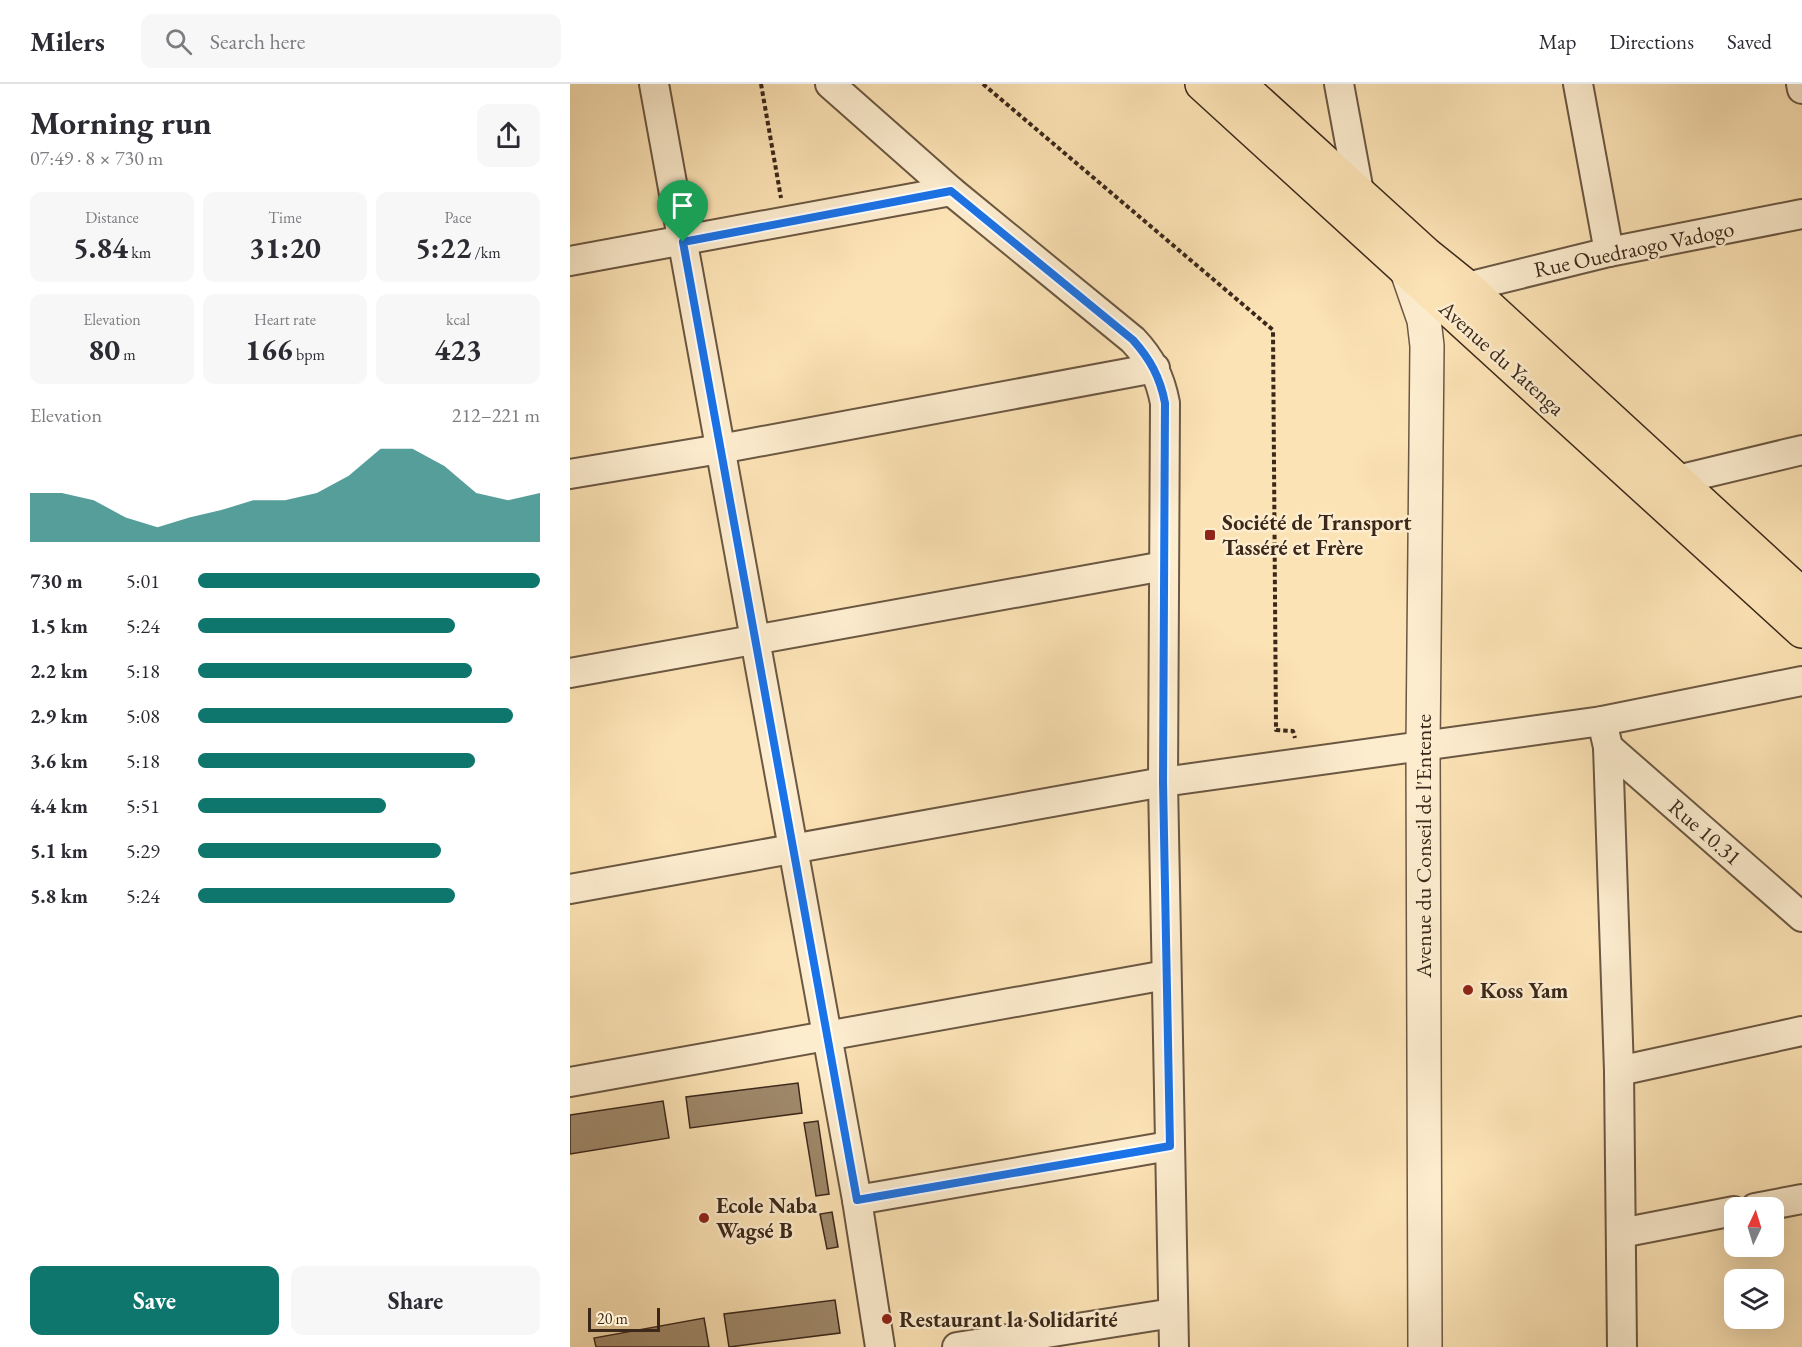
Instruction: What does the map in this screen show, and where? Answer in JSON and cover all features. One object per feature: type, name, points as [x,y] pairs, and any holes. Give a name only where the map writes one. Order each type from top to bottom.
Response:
[{"type":"main road","name":"Avenue du Yatenga","points":[[1202,84],[1802,631]]},
{"type":"main road","name":"Avenue du Yatenga","points":[[1239,84],[1426,254],[1467,287],[1802,595]]},
{"type":"street","points":[[654,84],[857,1200],[880,1347]]},
{"type":"street","points":[[831,84],[951,191],[1133,340],[1155,368],[1161,383],[1165,403],[1163,782],[1174,1347]]},
{"type":"street","points":[[1338,84],[1359,192]]},
{"type":"street","points":[[1578,84],[1609,252]]},
{"type":"street","points":[[1801,84],[1802,89]]},
{"type":"street","points":[[570,261],[951,191]]},
{"type":"street","name":"Rue Ouedraogo Vadogo","points":[[1467,287],[1609,252],[1802,214]]},
{"type":"street","name":"Avenue du Conseil de l'Entente","points":[[1407,271],[1424,320],[1427,346],[1423,747],[1425,1347]]},
{"type":"street","points":[[1427,346],[1433,330],[1443,324],[1454,324],[1470,329]]},
{"type":"street","points":[[570,474],[720,449],[1155,368]]},
{"type":"street","points":[[1677,480],[1802,450]]},
{"type":"street","points":[[570,673],[1164,566]]},
{"type":"street","points":[[570,889],[1163,782],[1423,747],[1605,734],[1802,681]]},
{"type":"street","points":[[1605,734],[1619,1071],[1622,1347]]},
{"type":"street","name":"Rue 10.31","points":[[1605,734],[1802,917]]},
{"type":"street","points":[[570,1082],[1166,975]]},
{"type":"street","points":[[1619,1071],[1802,1031]]},
{"type":"street","points":[[857,1200],[1170,1146]]},
{"type":"street","points":[[1784,1202],[1802,1199]]},
{"type":"street","points":[[1621,1233],[1724,1213]]},
{"type":"street","points":[[957,1347],[1173,1313]]},
{"type":"path","points":[[761,84],[785,223]]},
{"type":"path","points":[[982,84],[1273,330],[1276,730],[1293,731],[1299,763]]},
{"type":"building","points":[[798,1083],[802,1113],[690,1128],[686,1097]]},
{"type":"building","points":[[663,1101],[669,1138],[570,1154],[570,1115]]},
{"type":"building","points":[[818,1121],[829,1194],[816,1196],[804,1123]]},
{"type":"building","points":[[832,1212],[838,1247],[827,1249],[820,1214]]},
{"type":"building","points":[[835,1300],[840,1333],[729,1347],[724,1314]]},
{"type":"building","points":[[704,1318],[709,1347],[596,1347],[594,1338]]},
{"type":"place","name":"Société de Transport Tasséré et Frère","points":[[1210,535]]},
{"type":"place","name":"Koss Yam","points":[[1468,990]]},
{"type":"place","name":"Ecole Naba Wagsé B","points":[[704,1218]]},
{"type":"place","name":"Restaurant la Solidarité","points":[[887,1319]]},
{"type":"route","points":[[951,191],[1133,340],[1155,368],[1165,403],[1163,782],[1170,1146],[857,1200],[683,242],[951,191]]}]
